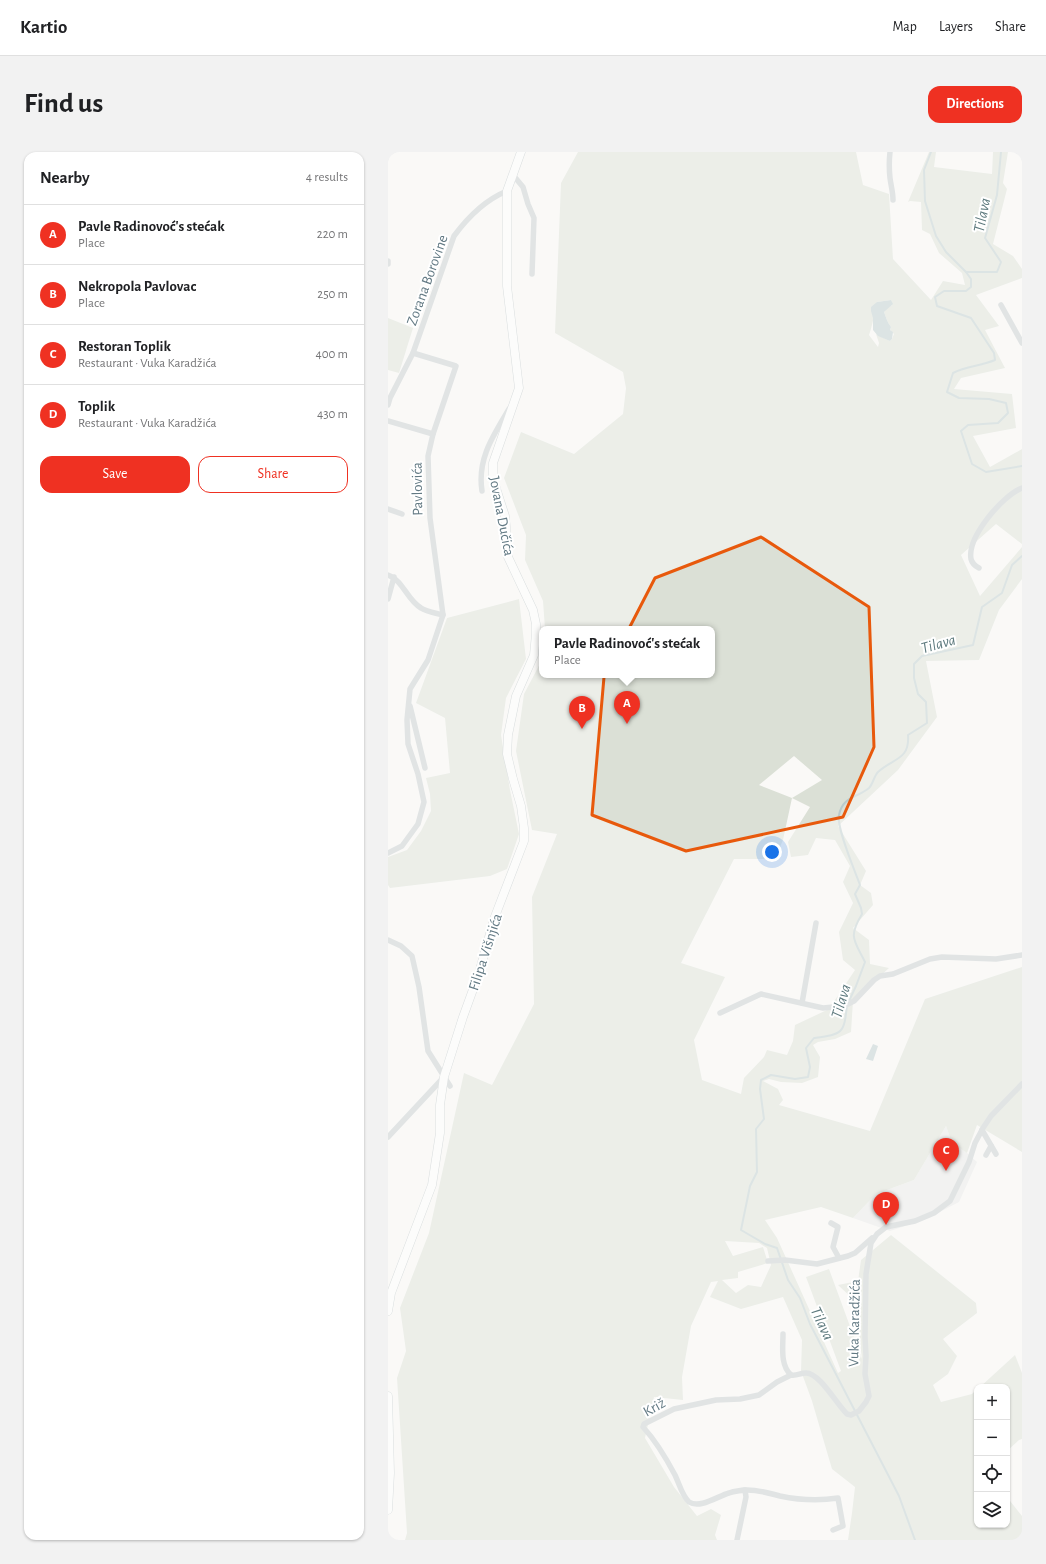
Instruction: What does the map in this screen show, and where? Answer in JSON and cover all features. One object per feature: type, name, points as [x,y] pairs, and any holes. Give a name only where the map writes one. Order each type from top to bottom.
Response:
[{"type":"main road","name":"Jovana Dučića","points":[[521,152],[507,191],[507,286],[519,388],[494,463],[493,479],[505,516],[508,557],[517,579],[533,610],[536,624],[534,655],[516,696],[507,754],[512,779],[521,806],[524,828]]},
{"type":"main road","name":"Filipa Višnjića","points":[[388,1311],[391,1293],[432,1185],[440,1133],[440,1105],[444,1078],[463,1017],[479,973],[494,919],[521,850],[524,840],[524,828]]},
{"type":"main road","points":[[388,1396],[390,1473],[388,1510]]},
{"type":"street","points":[[890,152],[889,165],[893,200]]},
{"type":"street","points":[[513,175],[523,187],[534,218],[532,274]]},
{"type":"street","name":"Zorana Borovine","points":[[388,405],[390,398],[413,353],[454,236],[474,213],[492,199],[507,191]]},
{"type":"street","points":[[1001,305],[1022,343]]},
{"type":"street","name":"Pavlovića","points":[[388,853],[402,846],[418,824],[424,802],[418,774],[408,744],[407,720],[410,689],[428,660],[443,615],[430,518],[428,456],[433,434],[456,366],[413,353]]},
{"type":"street","points":[[482,491],[482,465],[488,445],[514,401]]},
{"type":"street","points":[[388,421],[433,434]]},
{"type":"street","points":[[978,568],[972,562],[970,555],[979,528],[1008,497],[1022,488]]},
{"type":"street","points":[[388,509],[402,514]]},
{"type":"street","points":[[391,576],[410,599],[421,608],[443,615]]},
{"type":"street","points":[[388,599],[391,576]]},
{"type":"street","name":"Pavlovića","points":[[409,702],[425,768]]},
{"type":"street","points":[[802,1003],[816,923]]},
{"type":"street","points":[[388,940],[401,946],[412,956],[419,987],[428,1051],[450,1086]]},
{"type":"street","points":[[720,1013],[761,994],[823,1008],[847,1005],[854,1001],[874,980],[880,976],[893,974],[930,958],[996,959],[1022,955]]},
{"type":"street","points":[[388,1137],[444,1078]]},
{"type":"street","name":"Vuka Karadžića","points":[[768,1261],[785,1260],[817,1264],[839,1258],[855,1253],[886,1227],[934,1214],[950,1201],[969,1162],[975,1143],[991,1116],[1022,1084]]},
{"type":"street","points":[[982,1130],[996,1154]]},
{"type":"street","points":[[986,1155],[991,1146]]},
{"type":"street","points":[[831,1223],[838,1227],[833,1247],[839,1258]]},
{"type":"street","name":"Vuka Karadžića","points":[[791,1375],[796,1376],[806,1373],[812,1375],[827,1388],[836,1402],[847,1414],[857,1412],[863,1407],[869,1396],[865,1374],[866,1274],[870,1247],[877,1234]]},
{"type":"street","points":[[783,1334],[783,1359],[787,1371],[791,1375]]},
{"type":"street","name":"Križ","points":[[791,1375],[777,1382],[759,1395],[740,1399],[716,1400],[674,1409],[644,1424],[643,1426],[651,1435],[663,1454],[680,1485],[685,1498],[689,1502],[698,1504],[730,1492],[745,1490],[759,1491],[798,1499],[838,1498],[843,1526],[833,1530]]},
{"type":"street","points":[[737,1540],[746,1497],[745,1490]]},
{"type":"highlighted area","points":[[761,537],[869,607],[874,747],[843,817],[686,851],[592,815],[604,677],[655,578]]},
{"type":"shaded area","points":[[578,152],[856,152],[863,185],[889,194],[893,259],[931,300],[943,281],[965,285],[962,273],[939,253],[930,234],[922,230],[921,202],[908,202],[929,152],[936,152],[934,167],[992,174],[993,152],[1008,152],[1003,183],[1007,189],[993,244],[1013,256],[1022,269],[1022,278],[976,295],[999,326],[985,330],[1005,368],[961,378],[954,389],[1012,394],[1016,428],[973,436],[990,467],[1022,449],[1022,544],[996,524],[961,555],[980,596],[1022,547],[1022,579],[999,610],[979,660],[926,661],[937,717],[898,770],[838,826],[866,871],[860,885],[871,893],[873,905],[853,928],[869,940],[870,964],[889,968],[853,1001],[851,1032],[835,1039],[818,1042],[813,1045],[820,1057],[818,1077],[802,1083],[781,1082],[769,1079],[763,1081],[778,1089],[783,1100],[779,1105],[870,1131],[925,999],[1022,967],[1022,1152],[977,1125],[967,1153],[952,1143],[946,1126],[914,1180],[876,1194],[853,1218],[821,1207],[765,1220],[777,1238],[838,1373],[841,1371],[806,1277],[829,1269],[862,1359],[855,1301],[838,1285],[858,1281],[861,1260],[891,1235],[976,1303],[977,1313],[943,1339],[957,1356],[948,1374],[933,1385],[941,1402],[972,1394],[974,1392],[974,1528],[1010,1528],[1010,1501],[1022,1516],[1022,1540],[848,1540],[855,1487],[832,1469],[812,1401],[801,1371],[802,1340],[783,1297],[741,1309],[710,1297],[718,1281],[711,1282],[691,1326],[682,1377],[683,1400],[654,1397],[645,1438],[674,1487],[697,1516],[711,1509],[721,1515],[715,1535],[717,1540],[405,1540],[407,1533],[397,1378],[406,1351],[400,1308],[429,1233],[464,1073],[492,1085],[534,1004],[532,897],[557,834],[532,830],[516,751],[524,694],[539,666],[539,678],[715,678],[715,626],[545,626],[543,601],[525,560],[526,535],[504,478],[521,432],[574,454],[623,414],[626,388],[623,372],[555,333],[561,183]],"holes":[[[891,300],[892,305],[884,312],[891,327],[890,330],[894,334],[890,341],[876,334],[879,343],[878,347],[869,335],[877,302]],[[794,756],[822,780],[792,798],[759,785]],[[792,798],[810,807],[788,842],[791,857],[808,855],[816,838],[835,840],[850,866],[843,882],[853,903],[839,932],[843,960],[855,970],[829,1009],[795,1025],[793,1041],[787,1055],[767,1050],[764,1057],[744,1078],[741,1094],[702,1080],[694,1040],[725,977],[681,963],[734,859],[775,859],[783,840]],[[725,1241],[759,1243],[767,1248],[771,1265],[761,1287],[748,1285],[736,1293],[722,1280],[738,1278],[738,1272],[768,1263],[763,1247],[733,1256]]]},
{"type":"shaded area","points":[[891,300],[893,304],[884,312],[891,327],[890,330],[893,332],[892,339],[890,341],[878,336],[873,330],[871,307],[877,302]]},
{"type":"shaded area","points":[[388,318],[413,328],[399,373],[388,370]]},
{"type":"shaded area","points":[[519,599],[526,659],[506,698],[501,735],[519,834],[507,869],[490,876],[390,888],[388,885],[388,857],[407,850],[421,831],[431,811],[430,794],[426,778],[450,773],[445,718],[416,703],[447,618]]},
{"type":"shaded area","points":[[873,1044],[878,1046],[873,1061],[866,1059]]},
{"type":"shaded area","points":[[946,1126],[952,1143],[977,1162],[959,1202],[926,1219],[890,1231],[853,1218],[876,1194],[914,1180]]},
{"type":"shaded area","points":[[1015,1355],[1022,1373],[1022,1439],[1010,1448],[1010,1384],[983,1384]]},
{"type":"waterway","name":"Tilava","points":[[931,152],[924,170],[925,201],[936,236],[946,252],[966,272]]},
{"type":"waterway","name":"Tilava","points":[[1001,152],[997,195],[985,238],[1001,262],[997,272],[966,272],[971,279],[971,287],[966,291],[944,291],[935,297],[937,306],[971,318],[994,353],[995,360],[953,373],[947,392],[959,398],[989,399],[1006,403],[1008,413],[998,423],[968,425],[961,431],[972,464],[986,472],[1022,466]]},
{"type":"waterway","name":"Tilava","points":[[849,1001],[865,962],[854,938],[855,928],[862,914],[855,894],[860,885],[840,829],[839,815],[841,809],[847,801],[869,788],[878,772],[903,754],[908,743],[908,735],[927,723],[926,702],[918,694],[914,678],[914,664],[922,656],[973,645],[982,607],[1002,593],[1012,565],[1022,556]]},
{"type":"waterway","name":"Tilava","points":[[847,1005],[845,1022],[840,1031],[831,1035],[814,1038],[806,1048],[810,1067],[808,1077],[795,1079],[771,1075],[761,1080],[760,1089],[764,1119],[756,1129],[757,1172],[750,1186],[741,1230],[765,1244],[777,1248],[788,1280],[800,1298],[810,1324],[899,1496],[915,1540]]},
{"type":"place","name":"Pavle Radinovoć's stećak","points":[[627,724]]},
{"type":"place","name":"Nekropola Pavlovac","points":[[582,729]]},
{"type":"place","name":"Restoran Toplik","points":[[946,1171]]},
{"type":"place","name":"Toplik","points":[[886,1225]]}]
